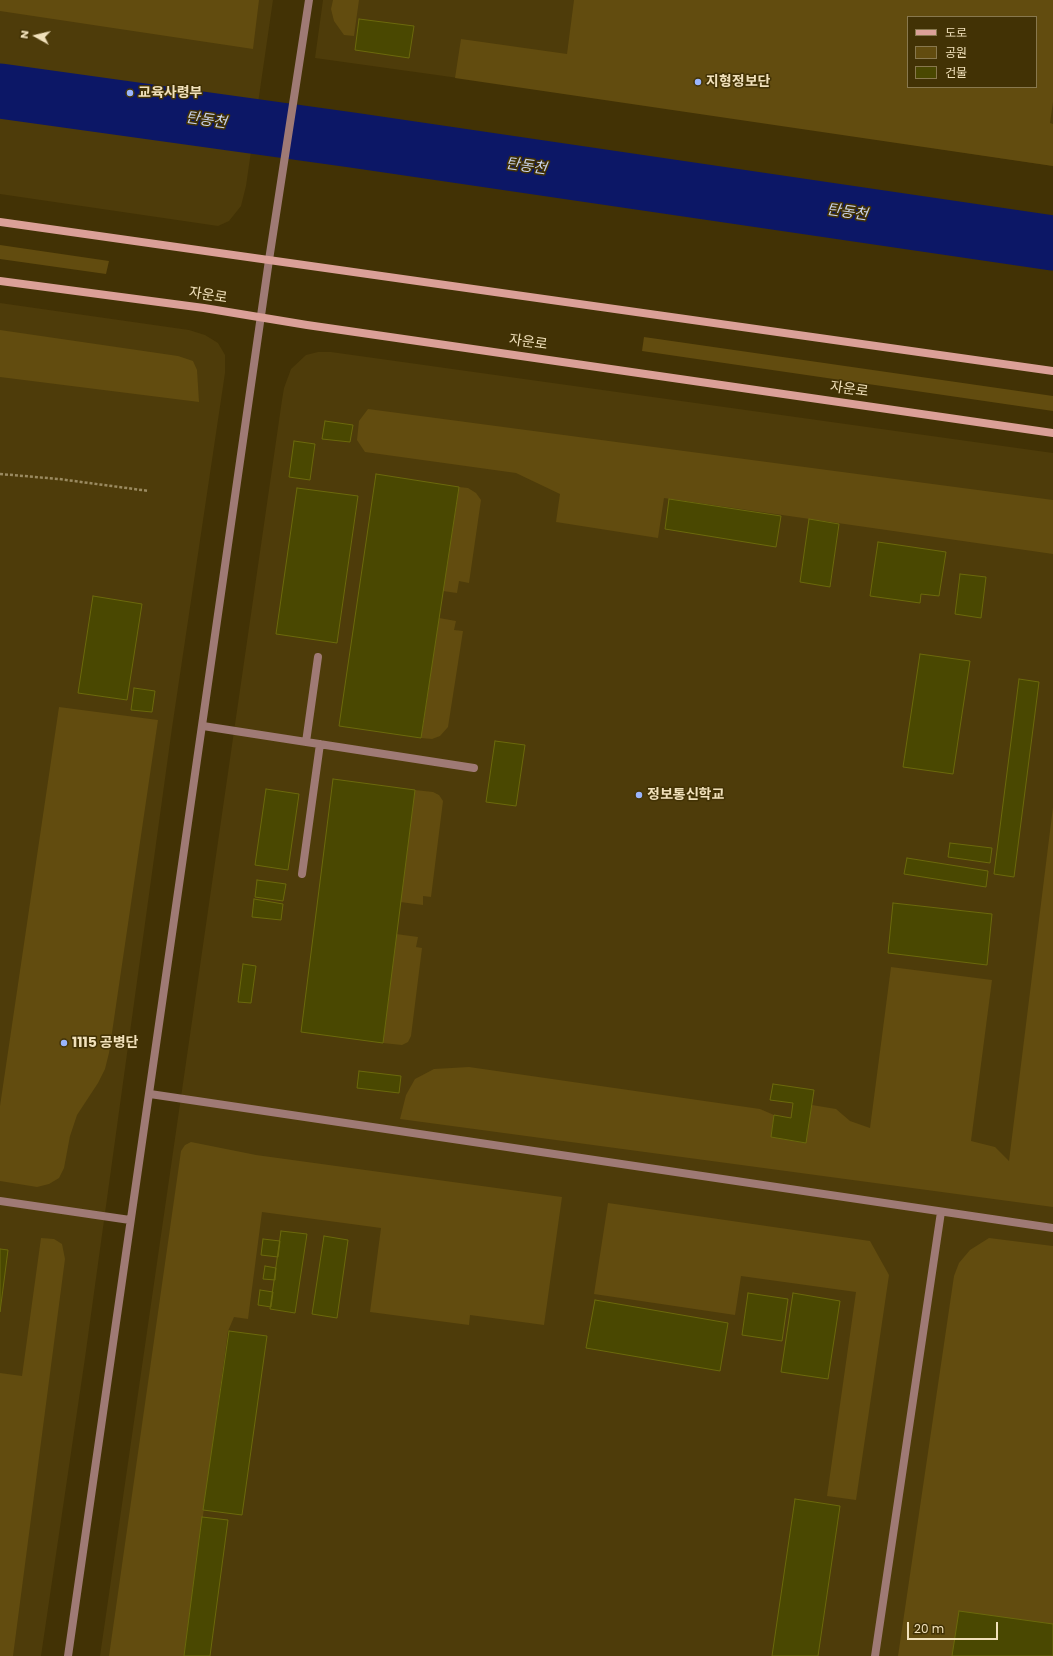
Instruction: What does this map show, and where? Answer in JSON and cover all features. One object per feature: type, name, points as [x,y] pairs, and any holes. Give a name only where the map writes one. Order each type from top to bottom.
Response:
[{"type":"street","points":[[68,1656],[269,260],[309,0]]},
{"type":"street","points":[[0,222],[1053,372]]},
{"type":"street","name":"자운로","points":[[0,281],[196,307],[261,318],[1053,432]]},
{"type":"street","points":[[306,742],[318,657]]},
{"type":"street","points":[[203,726],[474,768]]},
{"type":"street","points":[[302,874],[320,744]]},
{"type":"street","points":[[150,1094],[1053,1228]]},
{"type":"street","points":[[0,1201],[130,1220]]},
{"type":"street","points":[[875,1656],[942,1212]]},
{"type":"path","points":[[0,474],[59,479],[149,491]]},
{"type":"shaded area","name":"교육사령부","points":[[0,0],[273,0],[246,186],[241,206],[229,221],[218,226],[0,194]]},
{"type":"shaded area","name":"지형정보단","points":[[323,0],[1053,0],[1053,166],[580,95],[315,58]]},
{"type":"shaded area","name":"1115 공병단","points":[[0,303],[189,330],[205,335],[218,343],[225,355],[225,373],[172,728],[85,1358],[41,1656],[0,1656]]},
{"type":"shaded area","name":"정보통신학교","points":[[318,352],[331,352],[1053,453],[1053,1656],[100,1656],[284,388],[291,369],[306,355]]},
{"type":"green space","points":[[0,0],[259,0],[253,49],[0,11]]},
{"type":"green space","points":[[333,0],[359,0],[354,36],[344,35],[334,21],[331,9]]},
{"type":"green space","name":"지형정보단","points":[[574,0],[1053,0],[1053,102],[1050,123],[1053,124],[1053,166],[455,78],[461,39],[567,54]]},
{"type":"green space","points":[[0,245],[109,261],[106,274],[0,259]]},
{"type":"green space","points":[[0,330],[178,356],[193,361],[197,370],[199,402],[0,377]]},
{"type":"green space","points":[[644,337],[1053,396],[1053,411],[642,351]]},
{"type":"green space","points":[[368,409],[1053,500],[1053,554],[664,498],[658,538],[556,522],[560,494],[516,473],[365,452],[357,440],[359,421]]},
{"type":"green space","points":[[459,487],[468,488],[476,493],[481,500],[469,583],[459,581],[457,593],[443,591]]},
{"type":"green space","points":[[439,618],[456,621],[454,630],[463,631],[448,727],[440,736],[432,739],[421,738]]},
{"type":"green space","points":[[59,707],[158,720],[109,1053],[105,1069],[98,1083],[77,1115],[70,1136],[64,1168],[59,1178],[49,1184],[37,1187],[0,1181],[0,1106]]},
{"type":"green space","points":[[415,790],[433,792],[439,795],[443,801],[431,897],[423,896],[423,905],[400,902]]},
{"type":"green space","points":[[1053,807],[1053,1207],[400,1119],[406,1095],[415,1079],[434,1069],[469,1067],[760,1109],[774,1115],[771,1137],[805,1143],[812,1105],[836,1109],[850,1121],[870,1128],[891,967],[992,980],[971,1141],[995,1147],[1009,1161]]},
{"type":"green space","points":[[396,934],[418,937],[416,947],[422,948],[411,1036],[408,1042],[402,1045],[383,1043]]},
{"type":"green space","points":[[191,1142],[256,1155],[562,1197],[544,1325],[470,1315],[469,1325],[370,1312],[381,1228],[262,1212],[248,1319],[234,1317],[228,1331],[184,1656],[109,1656],[181,1151],[185,1145]]},
{"type":"green space","points":[[608,1203],[870,1241],[889,1275],[856,1500],[827,1496],[856,1292],[741,1276],[735,1315],[594,1294]]},
{"type":"green space","points":[[41,1238],[54,1239],[62,1244],[65,1259],[13,1656],[0,1656],[0,1373],[22,1376]]},
{"type":"green space","points":[[989,1238],[1053,1246],[1053,1656],[898,1656],[954,1276],[959,1263],[970,1250]]},
{"type":"building","points":[[359,19],[414,26],[409,58],[355,50]]},
{"type":"building","points":[[325,421],[353,425],[350,442],[322,439]]},
{"type":"building","points":[[294,441],[315,444],[310,480],[289,477]]},
{"type":"building","points":[[376,474],[459,487],[421,738],[339,726]]},
{"type":"building","points":[[297,488],[358,496],[337,643],[276,634]]},
{"type":"building","points":[[669,499],[781,516],[776,547],[665,529]]},
{"type":"building","points":[[809,519],[839,524],[830,587],[800,582]]},
{"type":"building","points":[[878,542],[946,552],[939,596],[921,594],[920,603],[870,596]]},
{"type":"building","points":[[960,574],[986,577],[981,618],[955,614]]},
{"type":"building","points":[[93,596],[142,604],[127,700],[78,693]]},
{"type":"building","points":[[920,654],[970,661],[953,774],[903,767]]},
{"type":"building","points":[[1019,679],[1039,682],[1014,877],[994,874]]},
{"type":"building","points":[[134,688],[155,691],[152,712],[131,710]]},
{"type":"building","points":[[495,741],[525,745],[516,806],[486,802]]},
{"type":"building","points":[[333,779],[415,790],[383,1043],[301,1032]]},
{"type":"building","points":[[266,789],[299,794],[288,870],[255,865]]},
{"type":"building","points":[[950,843],[992,848],[990,863],[948,857]]},
{"type":"building","points":[[907,858],[988,871],[986,887],[904,874]]},
{"type":"building","points":[[257,880],[286,884],[283,901],[255,897]]},
{"type":"building","points":[[254,899],[283,904],[281,920],[252,917]]},
{"type":"building","points":[[893,903],[992,914],[987,965],[888,953]]},
{"type":"building","points":[[243,964],[256,966],[251,1003],[238,1002]]},
{"type":"building","points":[[359,1071],[401,1076],[399,1093],[357,1088]]},
{"type":"building","points":[[773,1084],[814,1090],[806,1143],[771,1137],[774,1115],[791,1118],[793,1103],[770,1100]]},
{"type":"building","points":[[281,1231],[307,1234],[295,1313],[270,1309]]},
{"type":"building","points":[[324,1236],[348,1240],[337,1318],[312,1314]]},
{"type":"building","points":[[263,1239],[280,1241],[278,1257],[261,1255]]},
{"type":"building","points":[[0,1249],[8,1250],[0,1312]]},
{"type":"building","points":[[265,1266],[276,1268],[275,1280],[263,1279]]},
{"type":"building","points":[[260,1290],[273,1292],[271,1307],[258,1305]]},
{"type":"building","points":[[748,1293],[788,1299],[782,1341],[742,1335]]},
{"type":"building","points":[[793,1293],[840,1301],[828,1379],[781,1372]]},
{"type":"building","points":[[595,1300],[728,1323],[720,1371],[586,1348]]},
{"type":"building","points":[[229,1331],[267,1336],[242,1515],[203,1510]]},
{"type":"building","points":[[795,1499],[840,1506],[818,1656],[772,1656]]},
{"type":"building","points":[[202,1517],[228,1520],[210,1656],[184,1656]]},
{"type":"building","points":[[959,1611],[1053,1624],[1053,1656],[952,1656]]},
{"type":"waterway","name":"탄동천","points":[[0,91],[352,140],[1053,243]]},
{"type":"place","name":"지형정보단","points":[[698,82]]},
{"type":"place","name":"교육사령부","points":[[130,93]]},
{"type":"place","name":"정보통신학교","points":[[639,795]]},
{"type":"place","name":"1115 공병단","points":[[64,1043]]}]
